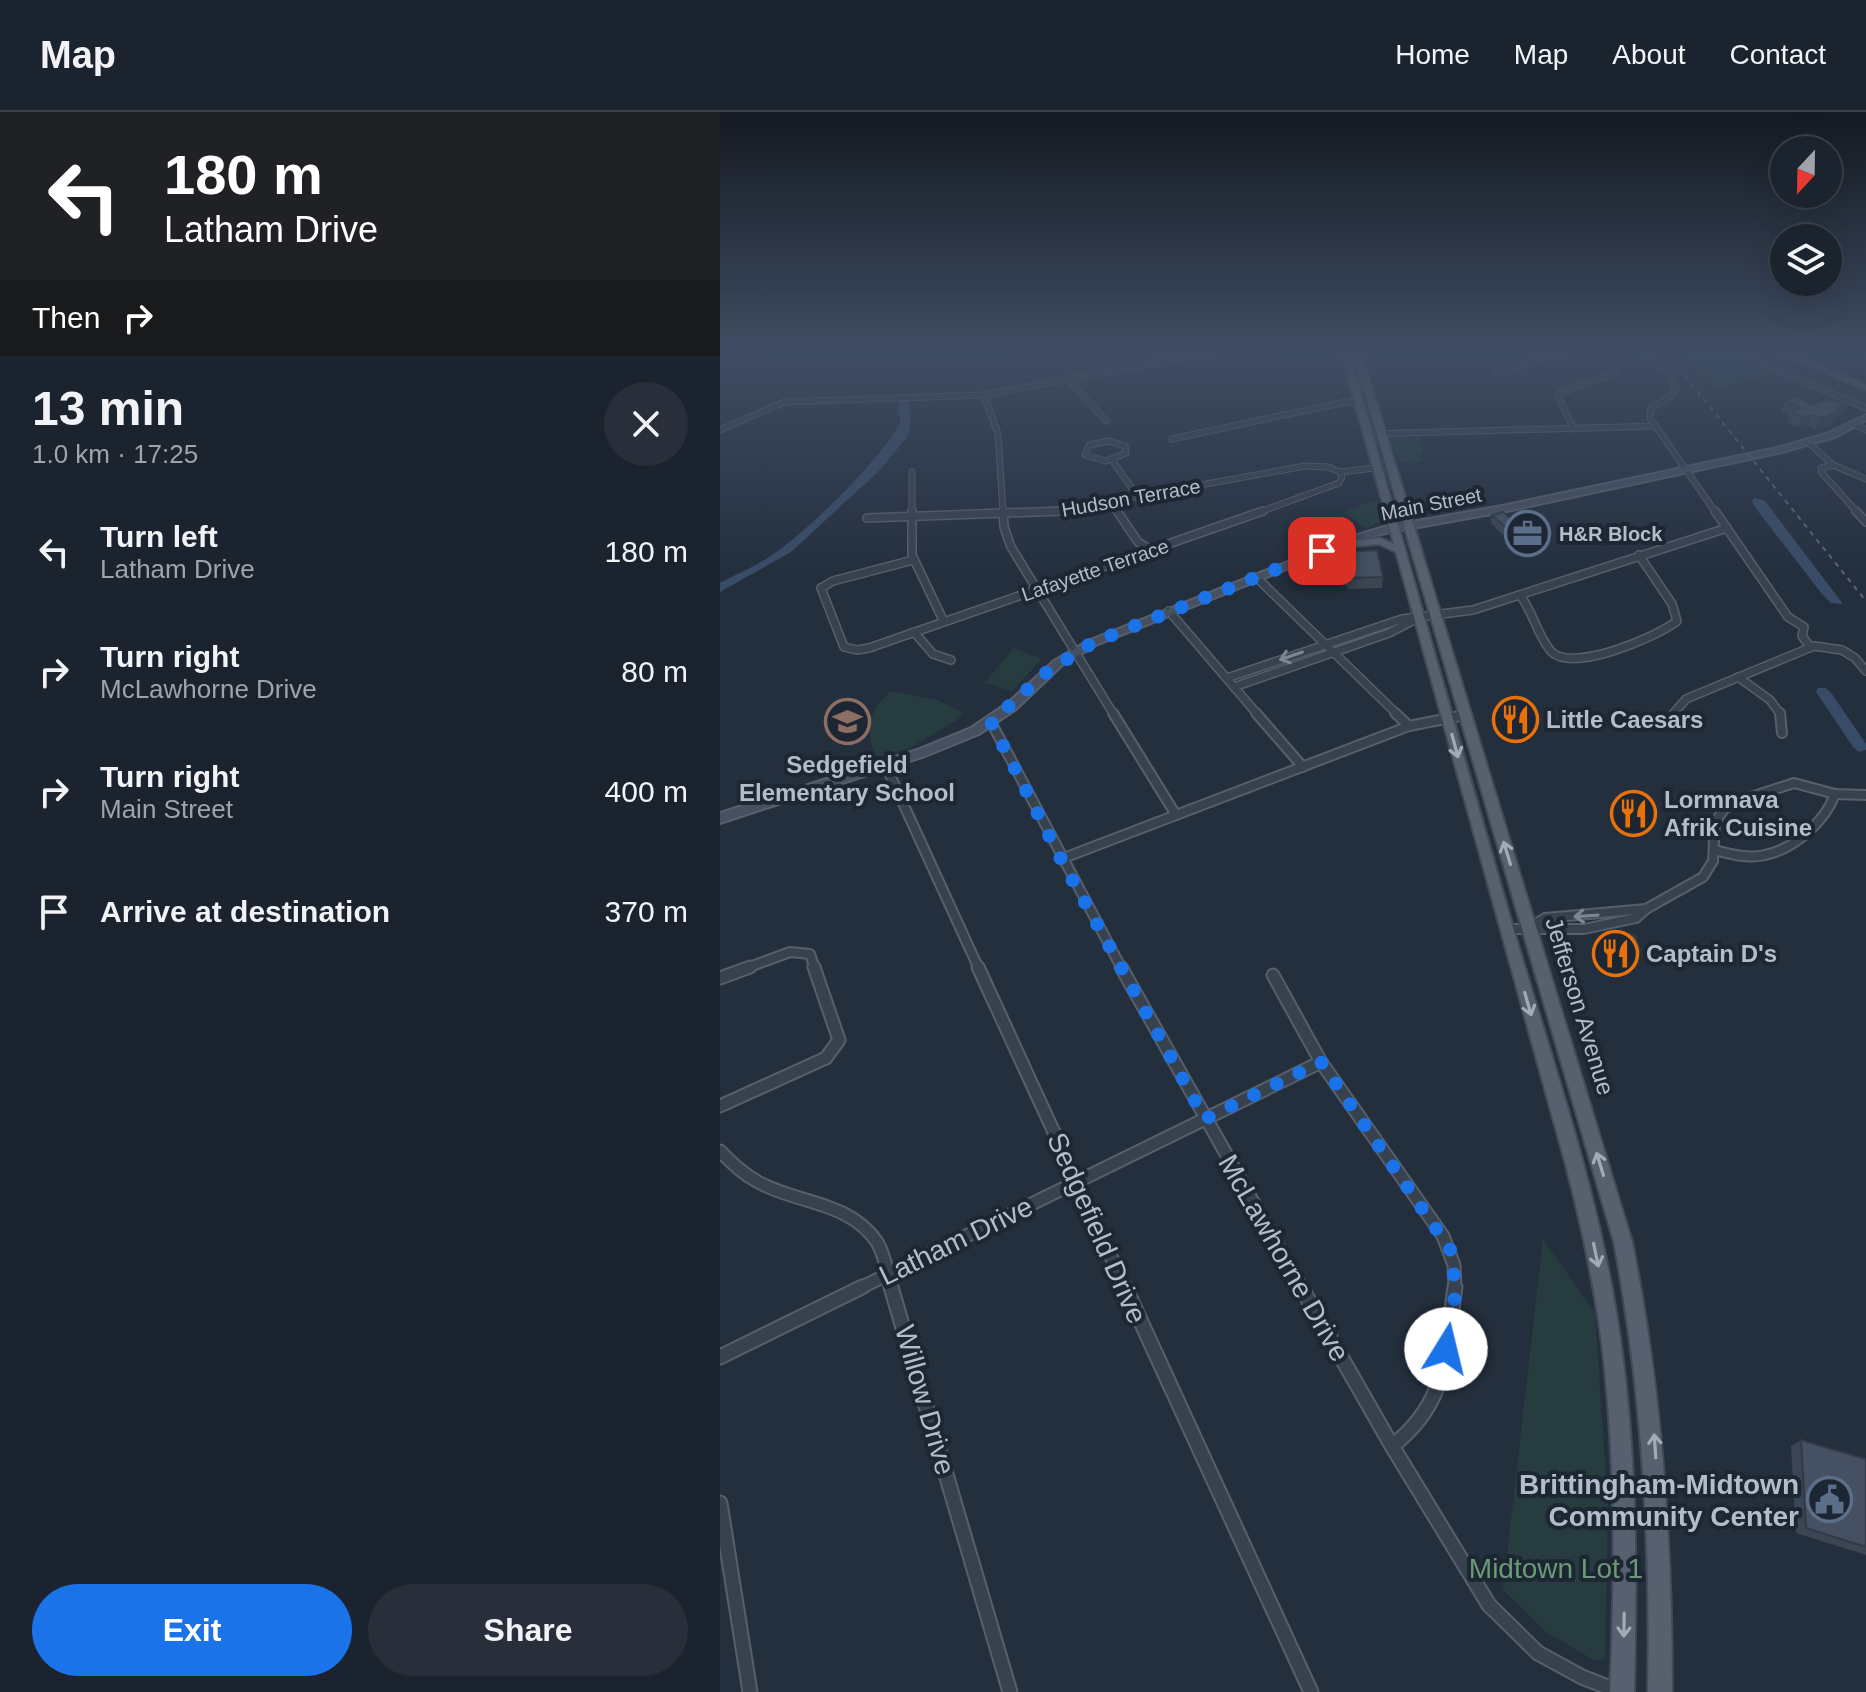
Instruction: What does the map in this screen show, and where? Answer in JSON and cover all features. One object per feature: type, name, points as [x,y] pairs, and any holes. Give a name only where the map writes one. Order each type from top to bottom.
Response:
[{"type":"main road","name":"Jefferson Avenue","points":[[1366,426],[1589,1226],[1607,1312],[1623,1456],[1626,1537],[1621,1692]]},
{"type":"main road","name":"Jefferson Avenue","points":[[1378,426],[1617,1219],[1644,1351],[1659,1501],[1662,1589],[1660,1692]]},
{"type":"main road","name":"Main Street","points":[[720,818],[947,744],[991,722],[1047,672],[1074,653],[1169,611],[1339,545],[1394,528],[1808,442],[1850,426]]},
{"type":"main road","points":[[1339,545],[1380,541],[1400,550]]},
{"type":"street","points":[[995,426],[1003,514],[1011,547],[1176,815]]},
{"type":"street","points":[[1172,439],[1237,426]]},
{"type":"street","points":[[1368,434],[1656,426],[1788,617],[1804,627],[1802,636],[1810,647]]},
{"type":"street","points":[[1098,442],[1123,443],[1126,453],[1112,460],[1091,459],[1085,450],[1098,442]]},
{"type":"street","points":[[1808,442],[1833,465],[1866,479]]},
{"type":"street","points":[[1112,460],[1138,497]]},
{"type":"street","points":[[1833,465],[1821,468],[1821,472],[1866,522]]},
{"type":"street","name":"Hudson Terrace","points":[[867,518],[1052,513],[1305,466],[1328,467],[1340,472],[1391,466]]},
{"type":"street","points":[[912,472],[910,517],[913,560],[944,622]]},
{"type":"street","name":"Lafayette Terrace","points":[[913,560],[824,585],[821,592],[840,641],[850,649],[863,649],[944,622],[1324,490],[1339,483],[1342,477],[1340,472]]},
{"type":"street","points":[[1111,502],[1138,542],[1151,550]]},
{"type":"street","points":[[1227,678],[1407,618],[1473,610],[1727,528]]},
{"type":"street","points":[[1520,595],[1536,616],[1552,655],[1569,662],[1581,660],[1667,629],[1677,621],[1672,604],[1639,555]]},
{"type":"street","points":[[1256,577],[1409,726]]},
{"type":"street","points":[[1169,611],[1303,767]]},
{"type":"street","points":[[1234,687],[1409,625],[1419,617]]},
{"type":"street","points":[[914,632],[933,654],[951,660]]},
{"type":"street","points":[[1359,634],[1366,641]]},
{"type":"street","points":[[1673,714],[1686,699],[1810,647],[1827,645],[1842,650],[1855,658],[1866,671]]},
{"type":"street","points":[[1738,677],[1778,708],[1784,723],[1782,733]]},
{"type":"street","points":[[1061,859],[1409,726],[1465,715]]},
{"type":"street","name":"McLawhorne Drive","points":[[991,722],[1061,859],[1205,1119],[1392,1446],[1489,1605],[1538,1653],[1582,1677],[1621,1692]]},
{"type":"street","name":"Sedgefield Drive","points":[[885,764],[1311,1692]]},
{"type":"street","points":[[1507,929],[1546,931],[1609,926],[1636,918],[1646,909],[1703,877],[1713,861],[1715,822],[1732,803],[1789,783],[1835,794],[1866,795]]},
{"type":"street","points":[[1714,850],[1755,856],[1777,851],[1827,814],[1835,794]]},
{"type":"street","points":[[720,978],[790,952],[810,954],[839,1040],[826,1058],[720,1106]]},
{"type":"street","points":[[1273,975],[1321,1062],[1443,1236],[1454,1265],[1456,1290],[1436,1396],[1414,1429],[1392,1446]]},
{"type":"street","name":"Latham Drive","points":[[720,1357],[1321,1062]]},
{"type":"street","name":"Willow Drive","points":[[720,1151],[752,1181],[785,1195],[837,1209],[857,1219],[870,1230],[879,1245],[1010,1692]]},
{"type":"street","points":[[720,1503],[750,1692]]},
{"type":"green space","points":[[1418,436],[1424,452],[1421,458],[1425,461],[1398,462],[1390,437]]},
{"type":"green space","points":[[1378,499],[1384,520],[1365,528],[1344,512]]},
{"type":"green space","points":[[1013,648],[1042,659],[1012,691],[985,683]]},
{"type":"green space","points":[[890,691],[938,700],[962,712],[960,718],[910,748],[875,759],[870,723]]},
{"type":"green space","name":"Midtown Lot 1","points":[[1543,1239],[1595,1313],[1608,1509],[1605,1659],[1596,1661],[1547,1633],[1503,1590]]},
{"type":"water","points":[[898,426],[910,426],[908,436],[880,470],[791,552],[720,592],[720,583],[763,561],[802,532],[862,473]]},
{"type":"water","points":[[1752,500],[1765,501],[1843,604],[1831,603],[1822,594],[1754,506]]},
{"type":"water","points":[[1818,688],[1826,688],[1832,694],[1866,744],[1866,750],[1859,752],[1853,747],[1816,692]]},
{"type":"building","points":[[1503,512],[1516,524],[1505,527],[1492,515]]},
{"type":"building","points":[[1526,516],[1547,535],[1534,538],[1514,519]]},
{"type":"building","points":[[1377,550],[1383,577],[1349,578],[1344,570],[1342,552]]},
{"type":"building","points":[[1526,708],[1529,717],[1506,718],[1503,709]]},
{"type":"building","points":[[1600,936],[1635,936],[1640,950],[1638,954],[1606,954]]},
{"type":"building","name":"Brittingham-Midtown Community Center","points":[[1801,1440],[1866,1459],[1866,1547],[1806,1528]]},
{"type":"railway","points":[[1725,426],[1866,601]]},
{"type":"place","name":"H&R Block","points":[[1528,534]]},
{"type":"place","name":"Little Caesars","points":[[1515,719]]},
{"type":"place","name":"Sedgefield Elementary School","points":[[847,722]]},
{"type":"place","name":"Lormnava Afrik Cuisine","points":[[1633,813]]},
{"type":"place","name":"Captain D's","points":[[1615,953]]},
{"type":"place","name":"Brittingham-Midtown Community Center","points":[[1830,1500]]},
{"type":"route","points":[[1322,551],[1105,636],[1047,672],[991,722],[1061,859],[1205,1119],[1321,1062],[1450,1249],[1456,1290],[1446,1349]]}]
